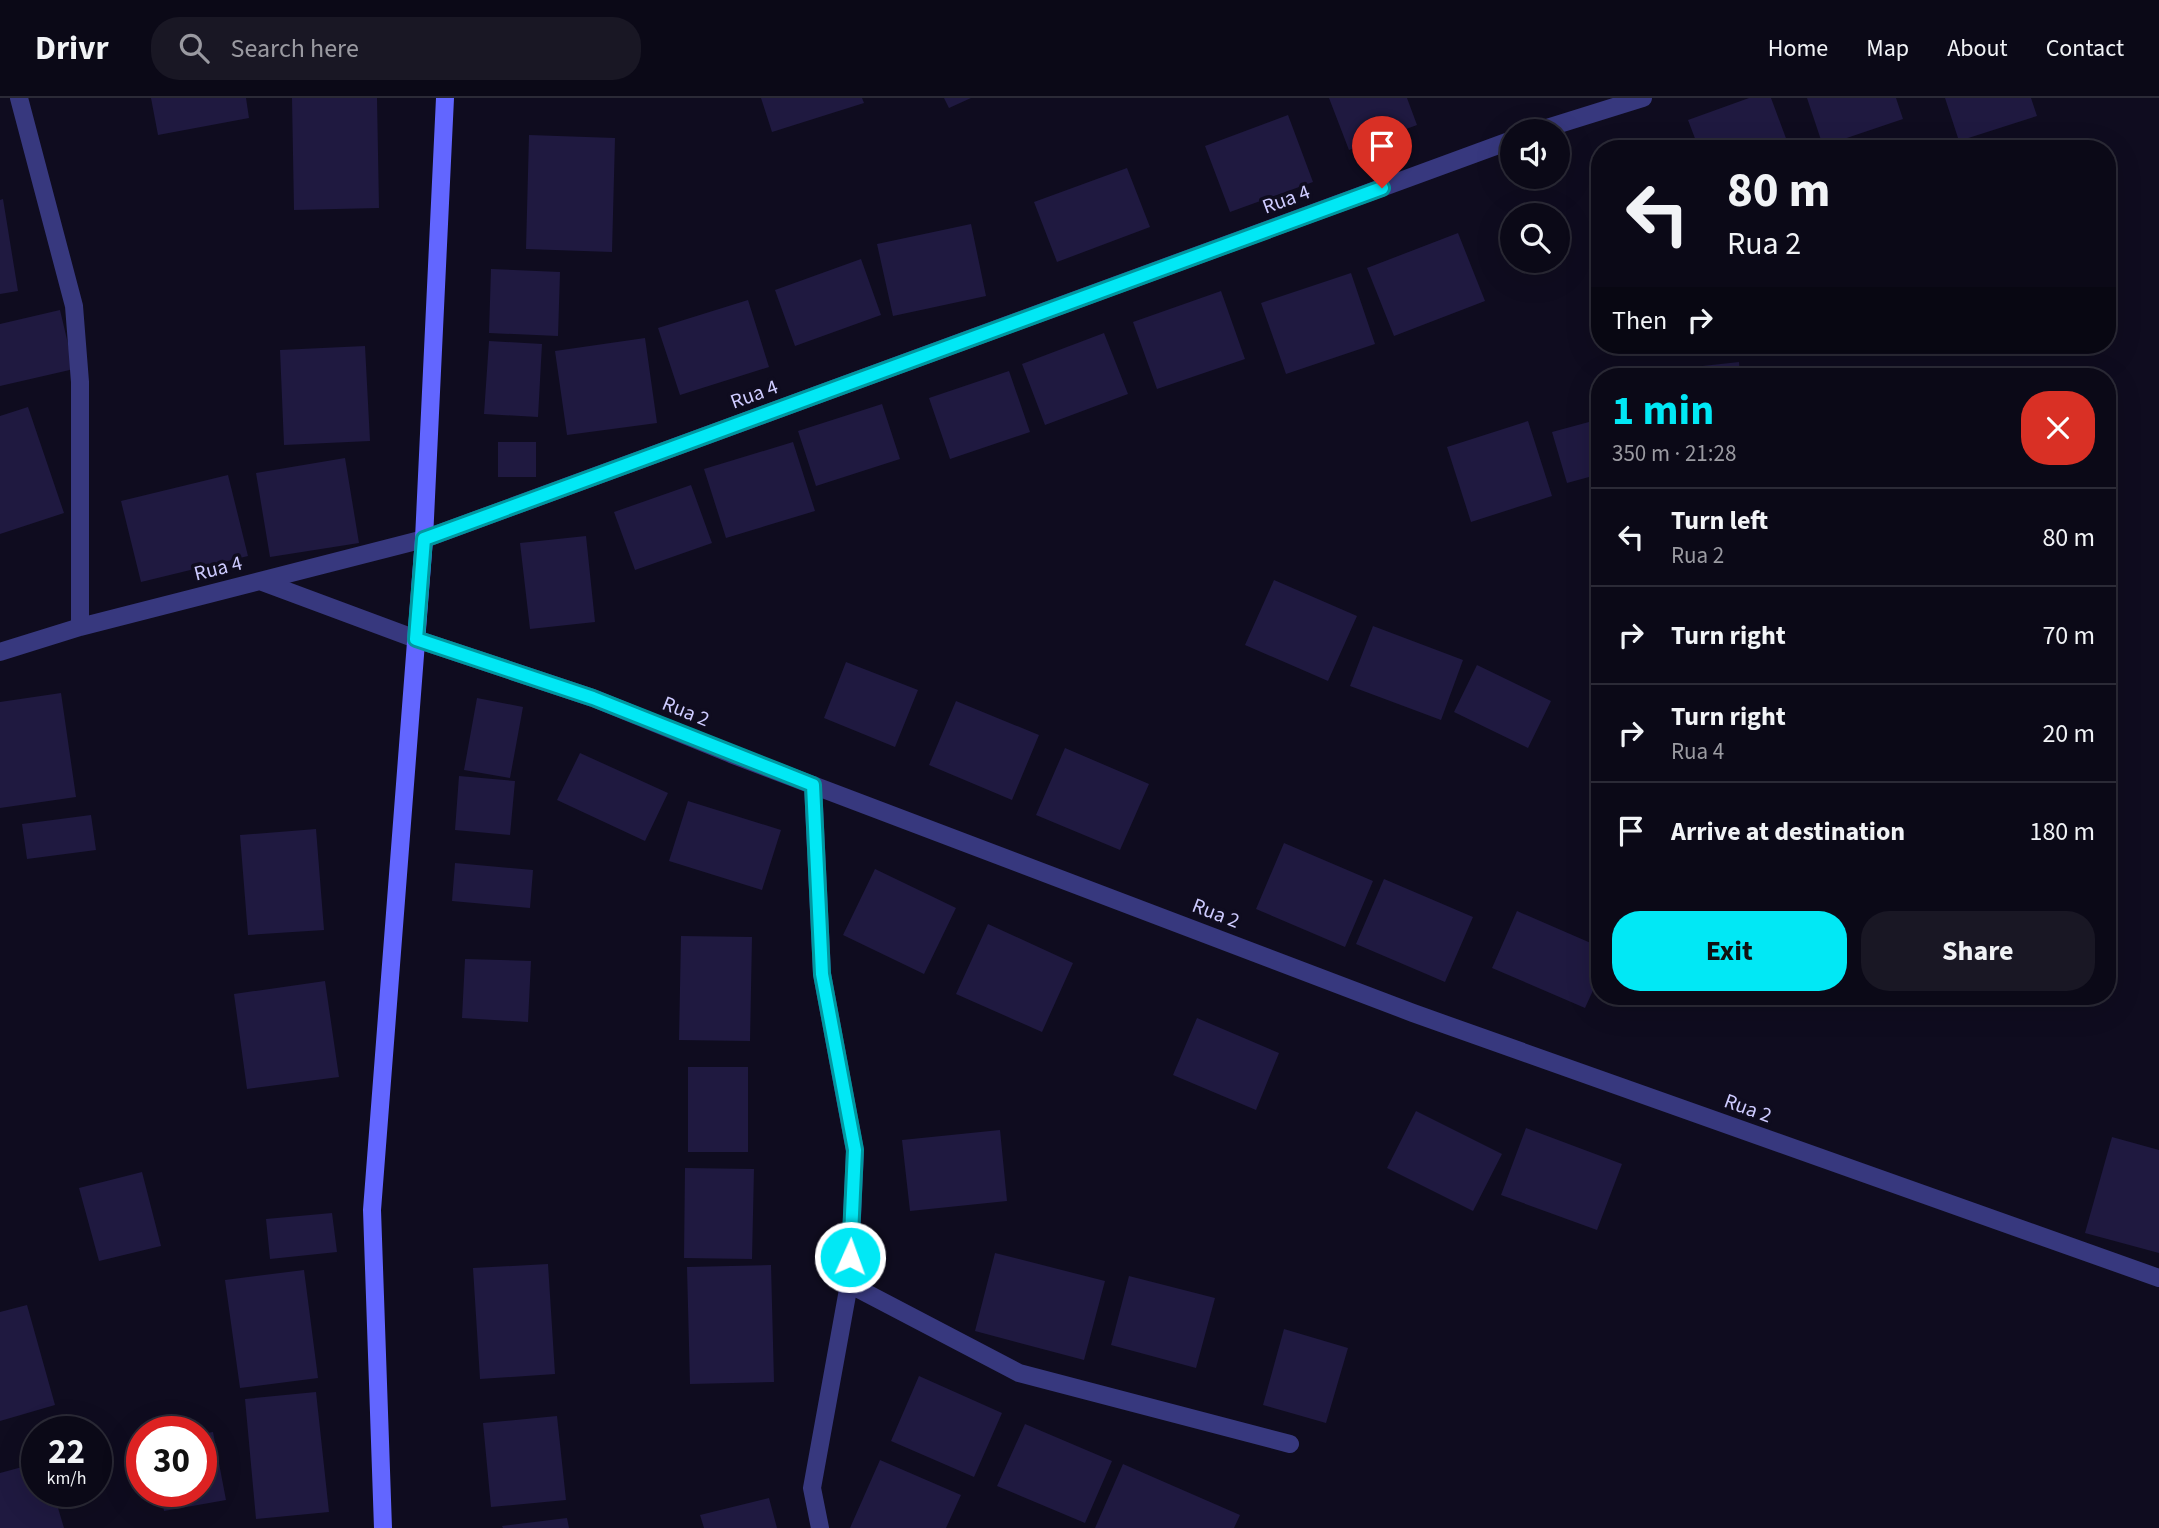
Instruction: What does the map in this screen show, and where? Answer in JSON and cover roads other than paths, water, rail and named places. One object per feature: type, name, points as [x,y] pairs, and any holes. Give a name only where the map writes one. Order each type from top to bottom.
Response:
[{"type":"street","points":[[19,98],[74,306],[80,382],[80,627]]},
{"type":"street","points":[[383,1528],[372,1210],[424,539],[445,98]]},
{"type":"street","points":[[1570,120],[1643,98]]},
{"type":"street","name":"Rua 4","points":[[0,652],[80,627],[424,539],[1500,145]]},
{"type":"street","name":"Rua 2","points":[[260,581],[416,639],[593,698],[813,785],[1413,1013],[2159,1278]]},
{"type":"street","points":[[813,785],[822,974],[855,1150],[849,1284],[812,1488],[820,1528]]},
{"type":"street","points":[[849,1284],[1019,1373],[1290,1444]]}]
